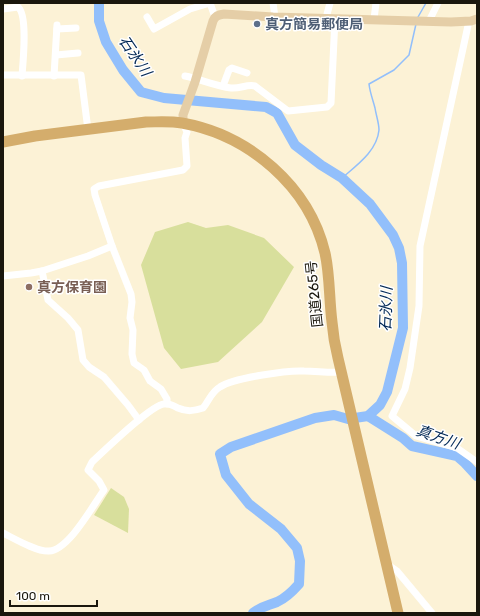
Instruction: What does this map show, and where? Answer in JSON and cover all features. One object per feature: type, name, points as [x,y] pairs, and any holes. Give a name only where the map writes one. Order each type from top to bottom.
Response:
[{"type":"highway","name":"国道265号","points":[[3,142],[35,136],[146,122],[161,122],[183,119],[250,149],[268,163],[289,183],[302,200],[312,217],[324,252],[328,269],[332,331],[398,613]]},
{"type":"main road","points":[[183,119],[215,17],[224,14],[275,17],[451,22],[473,20]]},
{"type":"street","points":[[147,17],[154,29],[190,9],[210,3],[215,17]]},
{"type":"street","points":[[273,3],[275,17]]},
{"type":"street","points":[[185,76],[195,80],[237,88],[250,84],[255,86],[288,111],[327,107],[331,103],[330,3]]},
{"type":"street","points":[[374,19],[376,3]]},
{"type":"street","points":[[430,21],[438,3]]},
{"type":"street","points":[[3,9],[18,7],[21,10],[24,29],[22,76]]},
{"type":"street","points":[[473,20],[420,246],[420,306],[410,368],[405,390],[392,416],[416,436],[457,448],[477,462]]},
{"type":"street","points":[[54,76],[57,27],[76,28]]},
{"type":"street","points":[[56,55],[78,53]]},
{"type":"street","points":[[223,86],[229,70],[232,68],[247,73]]},
{"type":"street","points":[[3,75],[81,75],[88,130]]},
{"type":"street","points":[[167,404],[167,399],[161,389],[150,382],[144,370],[134,363],[130,318],[132,302],[131,294],[112,246],[94,189],[99,186],[183,170],[187,166],[185,138],[187,132],[183,119]]},
{"type":"street","points":[[3,276],[42,271],[88,256],[112,246]]},
{"type":"street","points":[[42,271],[48,300],[68,318],[78,330],[83,360],[89,367],[104,377],[139,420]]},
{"type":"street","points":[[3,533],[35,548],[48,551],[55,550],[62,546],[79,527],[104,490],[99,481],[88,470],[92,462],[139,420],[160,405],[167,404],[189,411],[196,410],[203,408],[211,395],[220,386],[234,381],[295,371],[319,373],[341,372]]},
{"type":"street","points":[[387,564],[397,571],[432,613]]},
{"type":"green space","points":[[188,222],[206,228],[228,225],[264,238],[294,267],[262,322],[218,362],[181,369],[164,348],[141,265],[155,232]]},
{"type":"green space","points":[[111,488],[124,497],[129,509],[128,533],[94,515]]},
{"type":"waterway","name":"石氷川","points":[[99,3],[99,21],[106,42],[123,70],[141,92],[164,98],[266,107],[277,113],[295,145],[321,165],[342,178],[370,204],[393,235],[399,248],[402,263],[403,328],[387,392],[380,405],[368,416],[348,419],[334,415],[315,418],[231,447],[220,454],[226,475],[249,504],[281,529],[297,548],[300,561],[299,584],[283,599],[262,607],[253,613]]},
{"type":"waterway","points":[[418,17],[426,3]]},
{"type":"waterway","points":[[342,178],[360,163],[370,151],[377,138],[379,125],[369,84],[394,70],[409,55],[416,24]]},
{"type":"waterway","name":"真方川","points":[[368,416],[403,438],[412,446],[457,456],[477,476]]},
{"type":"place","name":"真方簡易郵便局","points":[[257,24]]},
{"type":"place","name":"真方保育園","points":[[29,287]]}]
